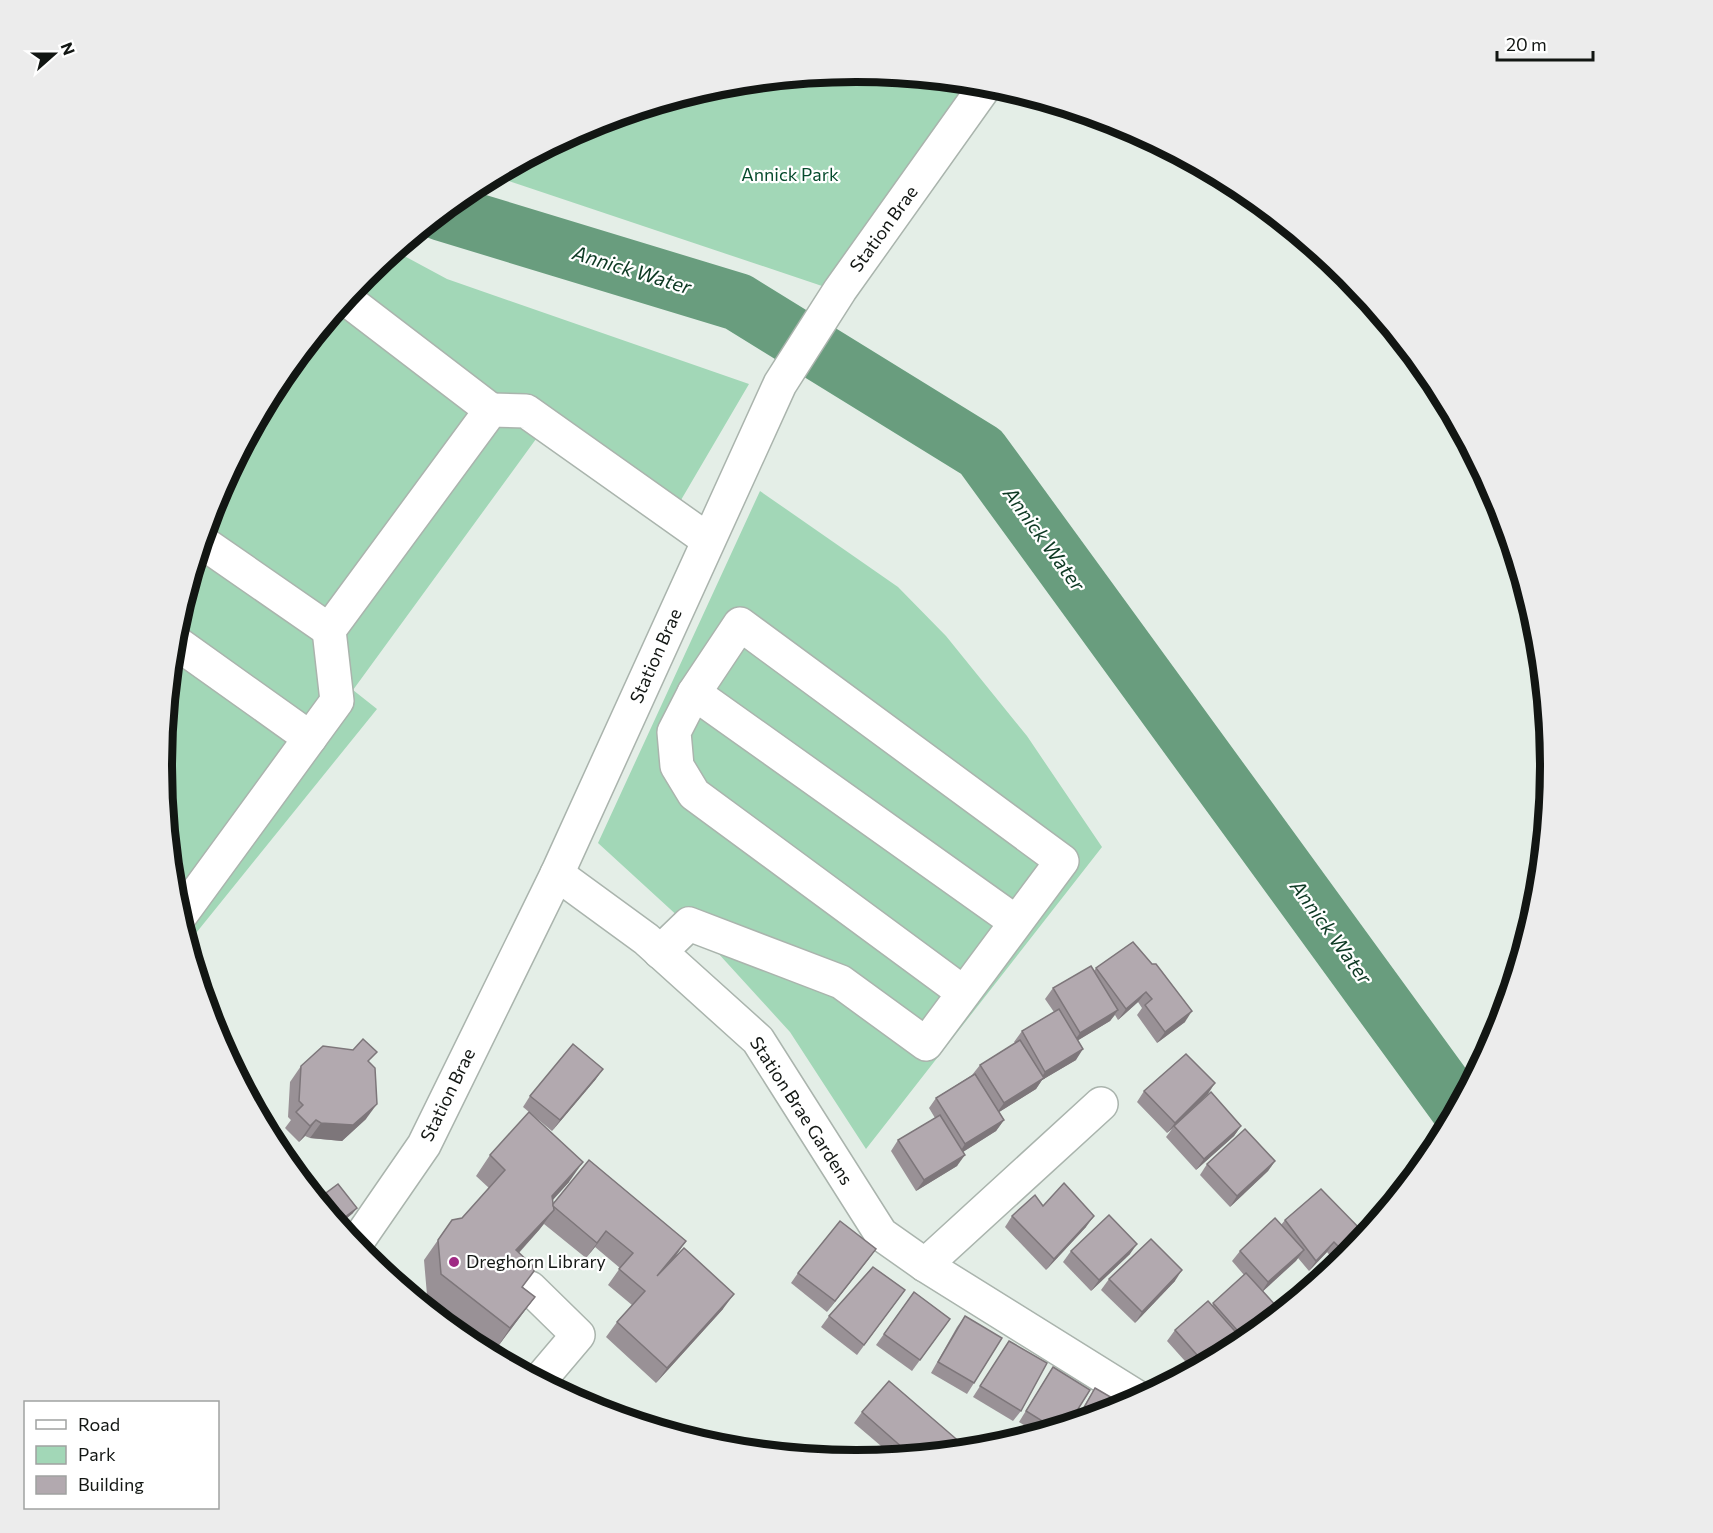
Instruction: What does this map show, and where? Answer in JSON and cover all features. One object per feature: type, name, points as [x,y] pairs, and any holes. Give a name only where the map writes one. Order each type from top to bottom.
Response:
[{"type":"street","name":"Station Brae","points":[[361,1237],[424,1145],[557,874],[780,384],[840,290],[980,94]]},
{"type":"street","points":[[353,304],[491,410],[526,411],[708,540]]},
{"type":"street","points":[[187,906],[337,701],[329,630],[491,410]]},
{"type":"street","points":[[209,547],[329,630]]},
{"type":"street","points":[[660,952],[689,924],[841,982],[926,1044],[964,993],[1016,922],[1062,861],[740,624],[694,693],[674,732],[676,766],[694,794],[964,993]]},
{"type":"street","points":[[183,648],[310,738]]},
{"type":"street","points":[[694,693],[1016,922]]},
{"type":"street","name":"Station Brae Gardens","points":[[557,874],[646,939],[758,1040],[881,1234],[926,1265],[1130,1393]]},
{"type":"street","points":[[926,1265],[1101,1104]]},
{"type":"street","points":[[530,1288],[578,1335],[544,1375]]},
{"type":"green space","name":"Annick Park","points":[[856,82],[946,88],[971,92],[825,287],[505,180],[554,153],[595,135],[679,106],[723,96],[767,88]]},
{"type":"green space","points":[[403,255],[447,279],[749,384],[664,529],[536,439],[353,690],[377,709],[194,935],[178,856],[172,766],[178,677],[196,589],[225,505],[264,424],[314,350],[342,316]]},
{"type":"green space","points":[[760,491],[898,587],[946,636],[1027,736],[1102,847],[866,1149],[790,1032],[717,952],[598,843]]},
{"type":"building","points":[[1133,942],[1152,964],[1156,964],[1192,1011],[1165,1032],[1145,1005],[1152,999],[1146,992],[1126,1009],[1096,968]]},
{"type":"building","points":[[1091,966],[1118,1010],[1080,1033],[1053,988]]},
{"type":"building","points":[[1059,1009],[1083,1049],[1045,1072],[1022,1031]]},
{"type":"building","points":[[363,1039],[377,1052],[368,1061],[375,1068],[377,1104],[353,1125],[321,1123],[316,1120],[310,1126],[296,1112],[303,1105],[299,1101],[301,1066],[323,1046],[353,1050]]},
{"type":"building","points":[[1020,1040],[1044,1078],[1004,1103],[980,1065]]},
{"type":"building","points":[[573,1044],[603,1069],[560,1120],[530,1096]]},
{"type":"building","points":[[1186,1054],[1215,1083],[1175,1123],[1144,1091]]},
{"type":"building","points":[[975,1074],[1004,1120],[965,1144],[936,1098]]},
{"type":"building","points":[[1211,1092],[1241,1126],[1204,1159],[1174,1126]]},
{"type":"building","points":[[529,1112],[583,1162],[552,1196],[554,1210],[516,1250],[532,1265],[534,1271],[522,1287],[535,1297],[510,1328],[441,1274],[438,1240],[452,1220],[462,1218],[505,1170],[490,1155]]},
{"type":"building","points":[[940,1115],[965,1155],[924,1180],[898,1140]]},
{"type":"building","points":[[1245,1129],[1275,1161],[1237,1196],[1207,1164]]},
{"type":"building","points":[[589,1160],[686,1241],[657,1276],[684,1248],[734,1294],[667,1368],[617,1322],[645,1291],[619,1269],[633,1253],[606,1231],[597,1243],[553,1206]]},
{"type":"building","points":[[1064,1183],[1094,1216],[1054,1259],[1012,1216],[1035,1195],[1043,1206]]},
{"type":"building","points":[[338,1184],[357,1208],[345,1217],[326,1193]]},
{"type":"building","points":[[1321,1189],[1360,1229],[1335,1254],[1340,1248],[1334,1242],[1316,1261],[1285,1220]]},
{"type":"building","points":[[1109,1215],[1137,1244],[1099,1280],[1071,1251]]},
{"type":"building","points":[[1275,1218],[1304,1250],[1268,1282],[1240,1251]]},
{"type":"building","points":[[840,1221],[876,1249],[835,1301],[798,1273]]},
{"type":"building","points":[[1151,1239],[1182,1270],[1142,1312],[1109,1279]]},
{"type":"building","points":[[873,1267],[905,1290],[864,1345],[829,1316]]},
{"type":"building","points":[[1246,1273],[1276,1306],[1240,1333],[1213,1303]]},
{"type":"building","points":[[914,1292],[950,1319],[920,1360],[884,1334]]},
{"type":"building","points":[[1208,1301],[1238,1334],[1200,1358],[1175,1330]]},
{"type":"building","points":[[965,1316],[1002,1338],[974,1383],[938,1362]]},
{"type":"building","points":[[1009,1341],[1047,1363],[1021,1411],[980,1386]]},
{"type":"building","points":[[1053,1367],[1090,1390],[1075,1414],[1046,1423],[1026,1411]]},
{"type":"building","points":[[889,1381],[960,1442],[904,1449],[862,1412]]},
{"type":"building","points":[[1095,1388],[1115,1399],[1082,1412]]},
{"type":"waterway","name":"Annick Water","points":[[452,215],[738,302],[981,452],[1453,1101]]},
{"type":"place","name":"Dreghorn Library","points":[[454,1262]]}]
